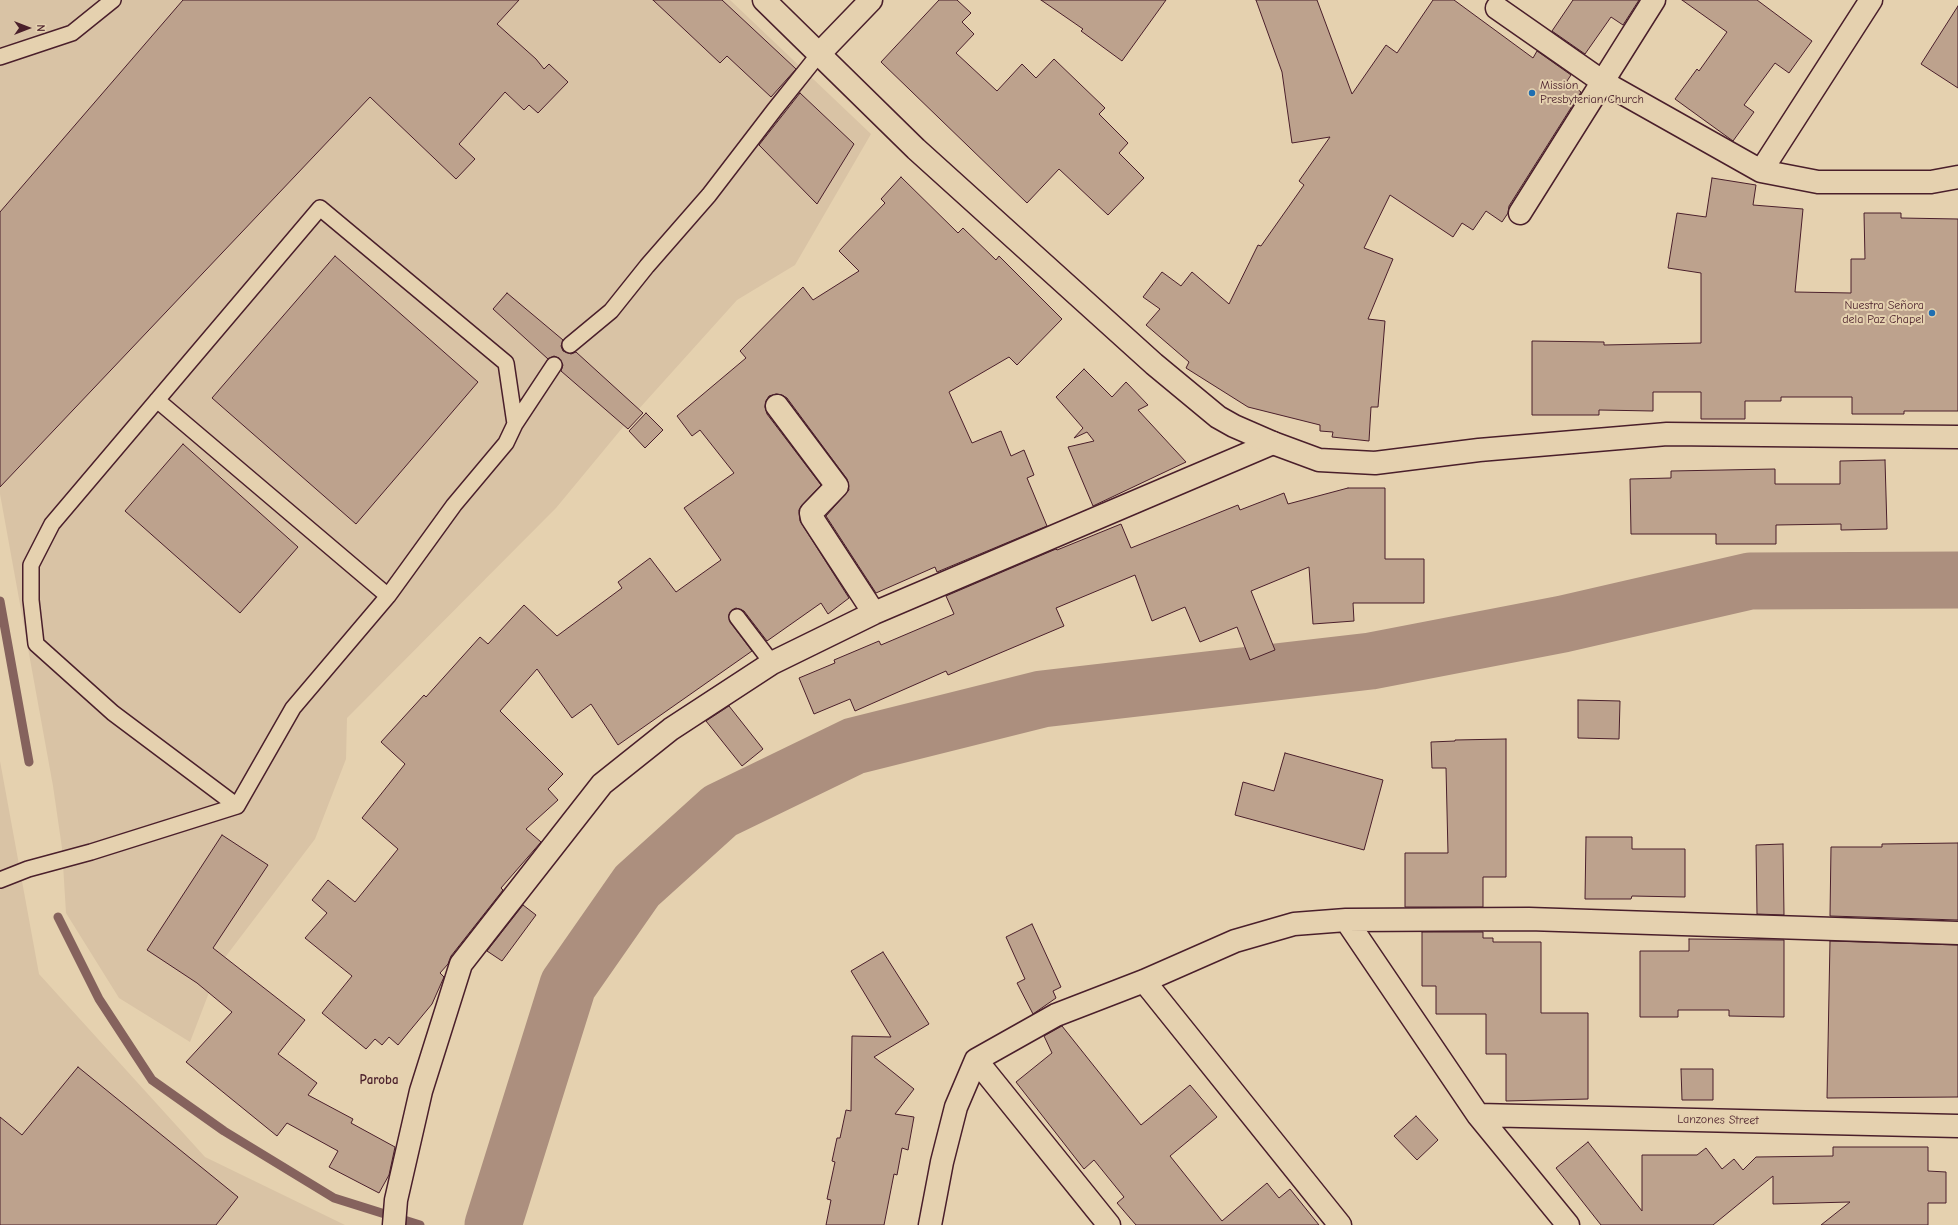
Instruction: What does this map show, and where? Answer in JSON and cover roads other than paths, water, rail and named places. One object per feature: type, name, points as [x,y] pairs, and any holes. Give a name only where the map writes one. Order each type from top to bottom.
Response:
[{"type":"street","points":[[764,0],[916,149],[1154,364],[1218,417],[1234,426],[1273,443],[1318,460],[1375,462],[1479,450],[1668,434],[1958,437]]},
{"type":"street","points":[[819,54],[871,0]]},
{"type":"street","points":[[1520,213],[1654,0]]},
{"type":"street","points":[[1761,171],[1871,0]]},
{"type":"street","points":[[1497,8],[1603,82],[1761,171],[1818,182],[1931,182],[1958,177]]},
{"type":"street","points":[[777,406],[837,486],[811,513],[812,518],[874,613]]},
{"type":"street","points":[[394,1225],[396,1200],[422,1090],[461,964],[602,784],[671,729],[772,663],[874,613],[1273,443]]},
{"type":"street","points":[[930,1225],[942,1162],[956,1107],[976,1060],[1056,1016],[1235,941],[1294,924],[1346,920],[1529,919],[1958,933]]},
{"type":"street","points":[[1346,920],[1478,1115],[1568,1225]]},
{"type":"street","points":[[1144,980],[1340,1225]]},
{"type":"street","points":[[976,1060],[1109,1225]]},
{"type":"street","name":"Lanzones Street","points":[[1478,1115],[1958,1126]]},
{"type":"lane","points":[[0,57],[72,33],[113,0]]},
{"type":"lane","points":[[570,346],[611,311],[647,266],[709,195],[819,54]]},
{"type":"lane","points":[[237,806],[113,713],[36,644],[31,600],[31,565],[52,524],[320,208],[506,363],[515,424]]},
{"type":"lane","points":[[0,880],[28,869],[91,852],[237,806],[293,708],[388,596],[454,505],[506,443],[515,424],[554,365]]},
{"type":"lane","points":[[157,400],[388,596]]},
{"type":"lane","points":[[737,617],[772,663]]},
{"type":"waterway","points":[[493,1225],[568,985],[637,886],[720,811],[854,746],[1042,699],[1371,661],[1563,624],[1750,581],[1958,580]]},
{"type":"waterway","points":[[0,601],[29,762]]},
{"type":"waterway","points":[[58,917],[99,999],[152,1080],[224,1131],[334,1198],[420,1225]]},
{"type":"place","name":"Mission Presbyterian Church","points":[[1532,93]]},
{"type":"place","name":"Nuestra Señora dela Paz Chapel","points":[[1932,313]]},
{"type":"district","name":"Paroba","points":[[379,1080]]}]
